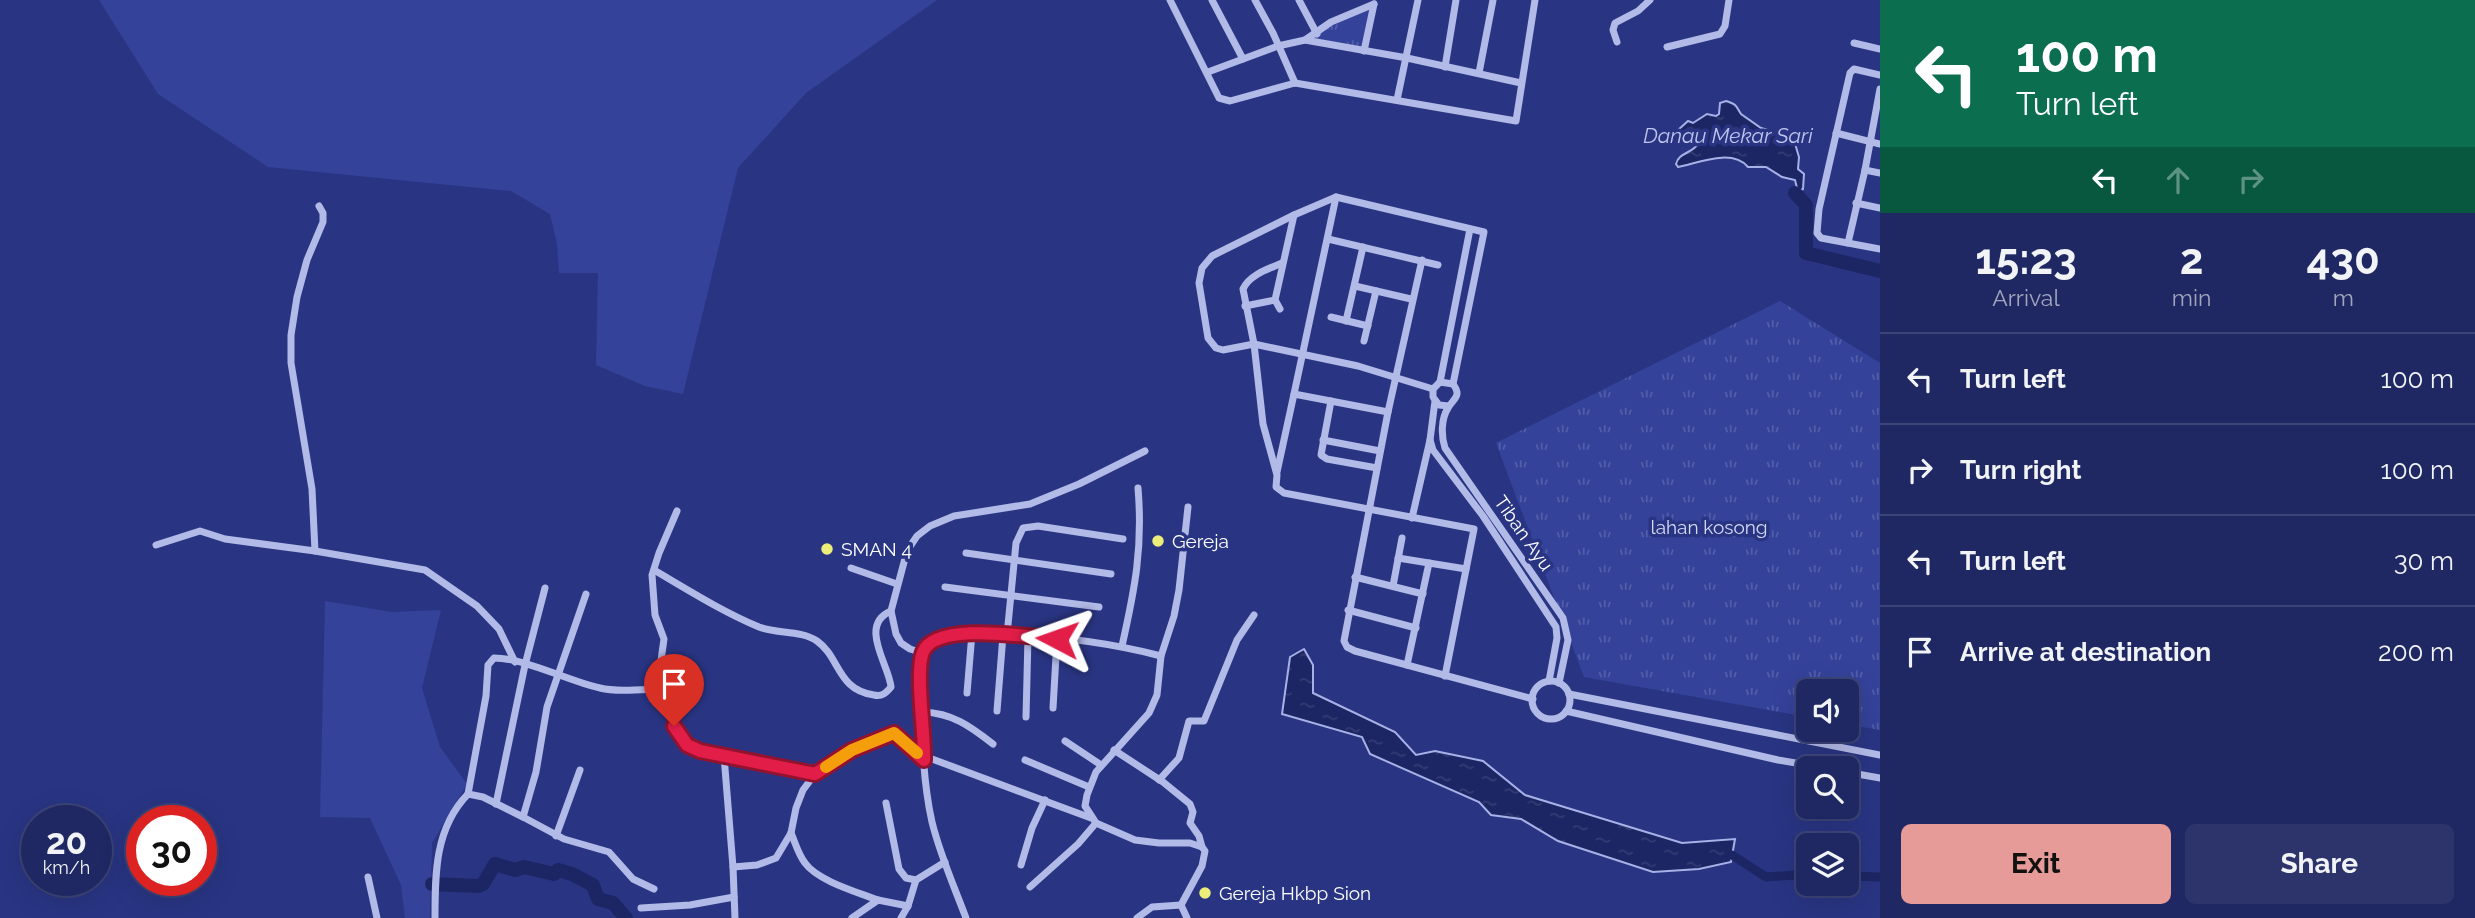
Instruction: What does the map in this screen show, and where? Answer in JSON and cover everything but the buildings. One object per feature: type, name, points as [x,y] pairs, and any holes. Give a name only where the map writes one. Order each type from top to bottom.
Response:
[{"type":"street","points":[[1170,0],[1219,98],[1226,101],[1295,83],[1516,121],[1535,0]]},
{"type":"street","points":[[1212,0],[1243,58]]},
{"type":"street","points":[[1255,0],[1295,83]]},
{"type":"street","points":[[1300,0],[1317,34]]},
{"type":"street","points":[[1397,100],[1418,0]]},
{"type":"street","points":[[1445,67],[1456,0]]},
{"type":"street","points":[[1479,73],[1493,0]]},
{"type":"street","points":[[1617,42],[1613,30],[1615,23],[1650,0]]},
{"type":"street","points":[[1667,47],[1720,34],[1725,26],[1729,0]]},
{"type":"street","points":[[1208,72],[1278,46],[1305,40],[1331,22],[1374,2]]},
{"type":"street","points":[[1364,51],[1374,2]]},
{"type":"street","points":[[1305,40],[1407,58],[1521,83]]},
{"type":"street","points":[[1854,43],[1880,49]]},
{"type":"street","points":[[1880,75],[1857,69],[1851,71],[1819,209],[1817,233],[1821,238],[1880,248]]},
{"type":"street","points":[[1847,243],[1878,110],[1880,89]]},
{"type":"street","points":[[1836,133],[1880,144]]},
{"type":"street","points":[[1865,170],[1880,173]]},
{"type":"street","points":[[1336,197],[1276,487],[1281,492],[1474,529]]},
{"type":"street","points":[[1433,389],[1396,376],[1254,344],[1223,350],[1216,348],[1210,342],[1199,283],[1204,264],[1212,256],[1336,197],[1485,232],[1453,384],[1458,393],[1457,398],[1449,406],[1439,405],[1435,401]]},
{"type":"street","points":[[1856,203],[1880,208]]},
{"type":"street","points":[[315,551],[312,489],[291,363],[291,335],[307,260],[323,222],[323,213],[319,206]]},
{"type":"street","points":[[1280,309],[1275,300],[1294,215]]},
{"type":"street","points":[[1433,389],[1440,382],[1470,229]]},
{"type":"street","points":[[1328,239],[1438,265]]},
{"type":"street","points":[[1346,321],[1363,247]]},
{"type":"street","points":[[1422,260],[1411,299],[1344,641],[1347,647],[1532,699]]},
{"type":"street","points":[[1277,475],[1262,424],[1254,344],[1243,289],[1253,277],[1282,263]]},
{"type":"street","points":[[1355,286],[1411,299]]},
{"type":"street","points":[[1364,341],[1376,291]]},
{"type":"street","points":[[1245,306],[1275,300]]},
{"type":"street","points":[[1331,317],[1368,326]]},
{"type":"street","points":[[1440,382],[1453,384]]},
{"type":"street","points":[[1412,519],[1430,440],[1435,401],[1433,389]]},
{"type":"street","points":[[1294,394],[1388,412]]},
{"type":"street","points":[[1331,401],[1321,453],[1324,458],[1377,468]]},
{"type":"street","name":"Tiban Ayu","points":[[1449,406],[1442,436],[1445,447],[1563,618],[1568,640],[1559,683]]},
{"type":"street","points":[[1324,440],[1380,452]]},
{"type":"street","name":"Tiban Ayu","points":[[1430,440],[1438,457],[1483,516],[1556,627],[1557,638],[1549,681]]},
{"type":"street","points":[[923,653],[901,643],[891,611],[911,542],[930,526],[954,516],[1030,504],[1145,452]]},
{"type":"street","points":[[1122,646],[1139,560],[1141,528],[1138,488]]},
{"type":"street","points":[[1094,821],[1086,806],[1089,787],[1101,765],[1144,719],[1157,695],[1161,656],[1179,590],[1188,507]]},
{"type":"street","points":[[657,689],[664,639],[654,615],[652,575],[677,511]]},
{"type":"street","points":[[1445,676],[1474,529],[1483,516]]},
{"type":"street","points":[[997,711],[1019,533],[1028,526],[1123,539]]},
{"type":"street","points":[[156,545],[200,531],[225,539],[412,566],[437,576],[477,606],[499,629],[515,662]]},
{"type":"street","points":[[1393,586],[1402,538]]},
{"type":"street","points":[[966,553],[1111,574]]},
{"type":"street","points":[[1398,558],[1466,569]]},
{"type":"street","points":[[1407,665],[1429,563]]},
{"type":"street","points":[[851,568],[897,584]]},
{"type":"street","points":[[654,570],[762,628],[817,640],[844,679],[859,691],[871,695],[880,696],[887,693],[891,687],[878,652],[877,627],[884,614],[891,611]]},
{"type":"street","points":[[1355,577],[1423,594]]},
{"type":"street","points":[[944,587],[1099,607]]},
{"type":"street","points":[[496,804],[525,665],[545,588]]},
{"type":"street","points":[[523,817],[536,772],[547,707],[586,594]]},
{"type":"street","points":[[1349,610],[1416,628]]},
{"type":"street","points":[[1159,780],[1178,758],[1189,721],[1205,721],[1237,640],[1254,615]]},
{"type":"street","points":[[967,918],[932,822],[926,788],[921,672],[923,653],[933,640],[946,635],[972,633],[1122,646],[1161,656]]},
{"type":"street","points":[[967,693],[972,633]]},
{"type":"street","points":[[1026,717],[1028,637]]},
{"type":"street","points":[[1053,708],[1057,639]]},
{"type":"street","points":[[435,918],[436,859],[440,842],[454,810],[468,794],[486,696],[489,662],[497,657],[599,688],[617,691],[663,691],[667,696],[674,726],[687,745],[724,756],[815,774]]},
{"type":"street","points":[[1549,681],[1559,683],[1569,694],[1570,700],[1566,711],[1554,718],[1548,718],[1536,711],[1532,699],[1538,687],[1549,681]]},
{"type":"street","points":[[1569,694],[1880,755]]},
{"type":"street","points":[[1566,711],[1796,763]]},
{"type":"street","points":[[923,712],[953,717],[993,744]]},
{"type":"street","points":[[733,867],[769,862],[776,858],[791,833],[800,799],[815,774],[852,750],[894,733],[924,758],[1045,800],[1136,840],[1169,844],[1190,843],[1202,847]]},
{"type":"street","points":[[1065,741],[1101,765]]},
{"type":"street","points":[[1114,750],[1159,780],[1191,806],[1193,811],[1190,823],[1205,852],[1202,866],[1181,905]]},
{"type":"street","points":[[724,756],[735,918]]},
{"type":"street","points":[[1025,760],[1089,787]]},
{"type":"street","points":[[556,836],[580,770]]},
{"type":"street","points":[[1859,774],[1880,778]]},
{"type":"street","points":[[468,794],[483,797],[556,836],[609,852],[633,879],[654,890]]},
{"type":"street","points":[[1021,865],[1032,828],[1045,800]]},
{"type":"street","points":[[886,803],[900,869],[906,878],[916,880]]},
{"type":"street","points":[[1030,887],[1079,844],[1094,821]]},
{"type":"street","points":[[791,833],[804,862],[812,870],[835,883],[878,900],[908,906]]},
{"type":"street","points":[[901,918],[908,906],[916,880],[945,862]]},
{"type":"street","points":[[368,877],[377,918]]},
{"type":"street","points":[[641,908],[690,905],[734,897]]},
{"type":"street","points":[[852,918],[878,900]]},
{"type":"street","points":[[1137,918],[1152,907],[1181,905]]},
{"type":"street","points":[[1181,905],[1187,918]]},
{"type":"green space","points":[[99,0],[937,0],[806,93],[738,168],[683,394],[645,386],[596,365],[598,273],[559,273],[557,244],[550,214],[511,191],[268,167],[158,94]]},
{"type":"green space","points":[[1374,4],[1364,51],[1307,39]]},
{"type":"green space","name":"lahan kosong","points":[[1780,301],[1880,363],[1880,730],[1859,726],[1859,679],[1796,679],[1796,715],[1584,677],[1496,443]]},
{"type":"green space","points":[[325,601],[392,612],[441,610],[422,688],[440,747],[467,784],[432,843],[430,918],[405,918],[401,885],[370,818],[320,817]]},
{"type":"water","name":"Danau Mekar Sari","points":[[1726,101],[1734,104],[1741,114],[1761,128],[1793,137],[1799,157],[1798,169],[1804,174],[1803,189],[1795,193],[1795,180],[1782,177],[1766,167],[1748,167],[1733,158],[1714,158],[1678,167],[1676,164],[1680,157],[1699,143],[1694,139],[1695,135],[1676,137],[1678,130],[1688,121],[1693,123],[1707,114],[1716,116],[1719,114],[1720,103]]},
{"type":"water","points":[[1304,649],[1313,665],[1313,693],[1395,732],[1416,755],[1435,751],[1483,761],[1525,795],[1682,843],[1735,839],[1731,862],[1699,869],[1653,872],[1558,841],[1521,819],[1491,815],[1479,802],[1370,754],[1362,737],[1282,714],[1290,657]]},
{"type":"waterway","points":[[1795,193],[1806,205],[1806,253],[1880,271]]},
{"type":"waterway","points":[[1732,855],[1766,877],[1796,875]]},
{"type":"waterway","points":[[432,884],[478,886],[483,884],[495,864],[515,870],[524,867],[554,874],[558,870],[593,885],[598,899],[613,903],[626,918]]},
{"type":"waterway","points":[[1859,876],[1880,877]]},
{"type":"slow traffic","points":[[826,767],[852,750],[894,733],[917,753]]},
{"type":"place","name":"Gereja","points":[[1158,541]]},
{"type":"place","name":"SMAN 4","points":[[827,549]]},
{"type":"place","name":"Gereja Hkbp Sion","points":[[1205,893]]},
{"type":"route","points":[[674,726],[687,745],[700,751],[815,774],[852,750],[894,733],[924,760],[921,672],[923,653],[933,640],[946,635],[972,633],[1057,639]]}]
